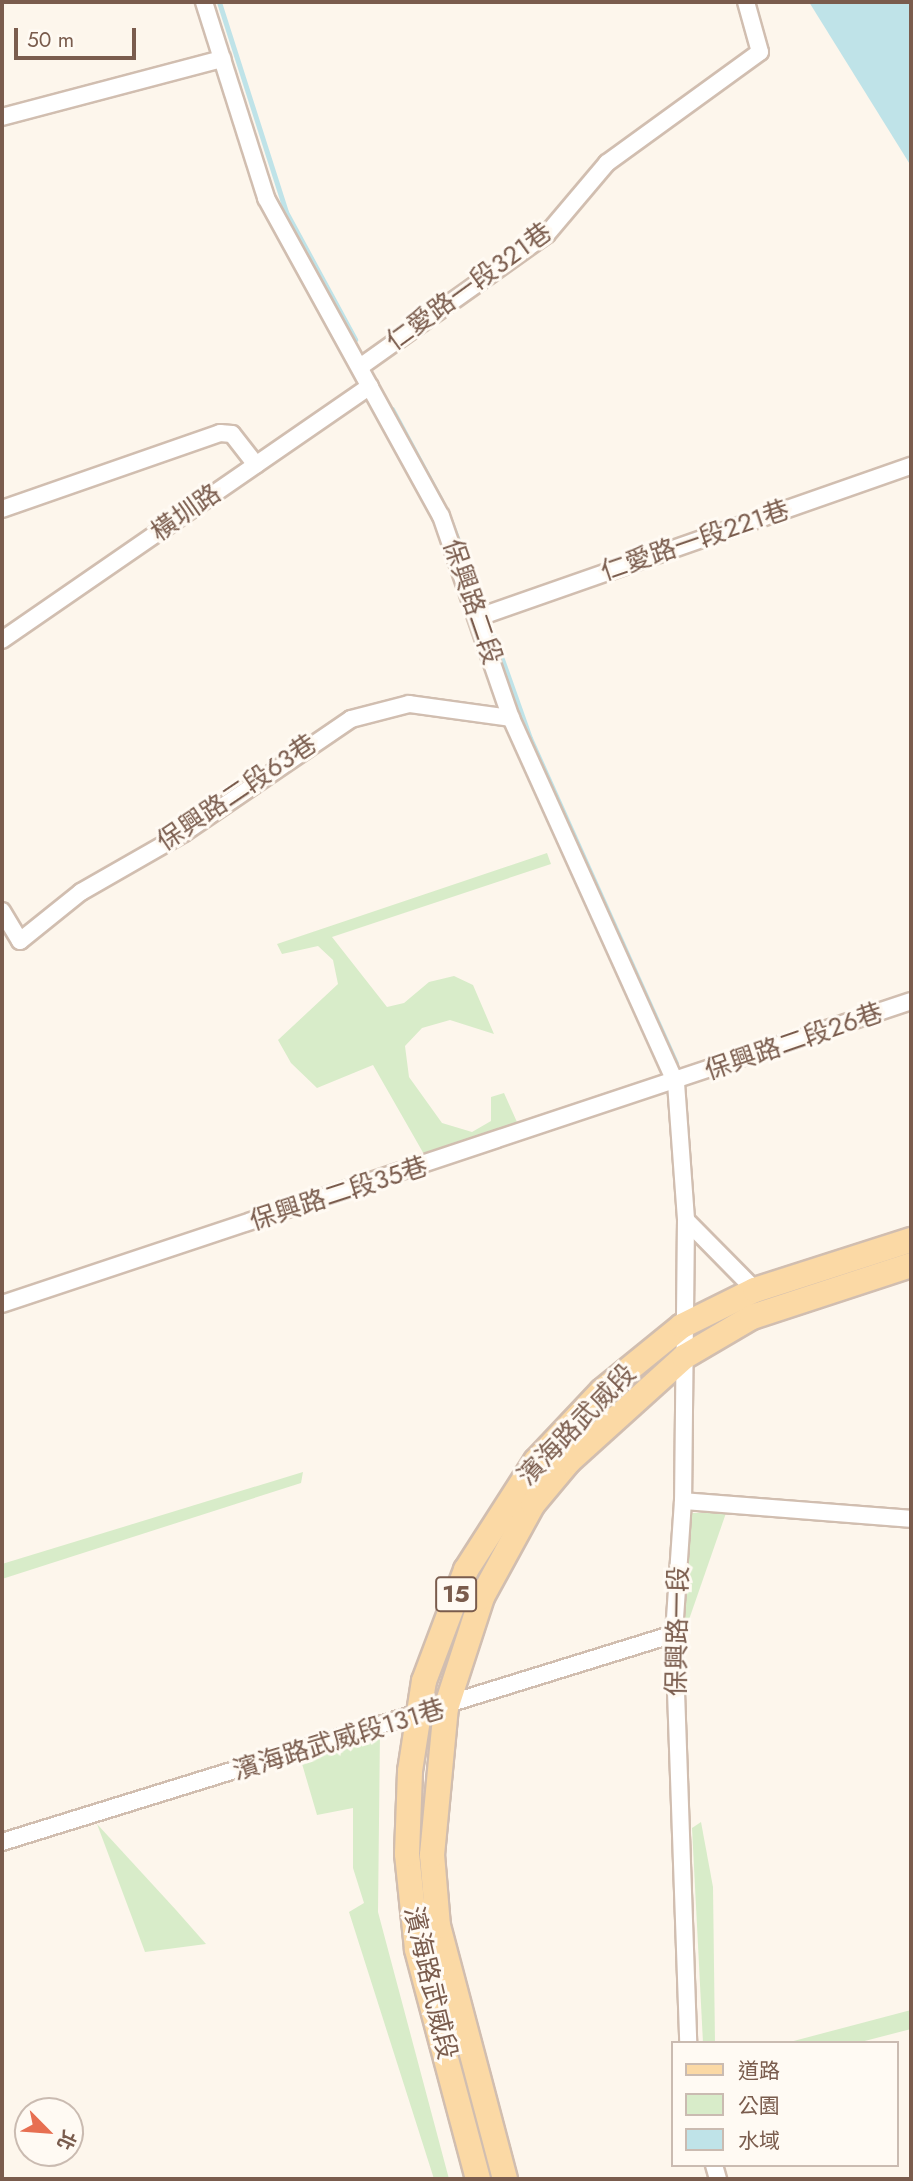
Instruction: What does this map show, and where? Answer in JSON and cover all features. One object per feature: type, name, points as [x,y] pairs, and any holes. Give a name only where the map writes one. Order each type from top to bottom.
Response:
[{"type":"main road","name":"濱海路武威段","points":[[478,2179],[417,1949],[410,1894],[408,1808],[417,1717],[451,1603],[510,1494],[602,1391],[682,1326],[755,1290],[911,1240]]},
{"type":"main road","name":"濱海路武威段","points":[[505,2179],[462,2029],[439,1926],[432,1855],[446,1708],[482,1597],[533,1504],[569,1461],[684,1357],[752,1317],[911,1265]]},
{"type":"street","name":"保興路二段","points":[[204,2],[266,198],[441,516],[480,617],[512,718],[676,1083],[686,1220]]},
{"type":"street","name":"仁愛路一段321巷","points":[[360,367],[547,234],[607,163],[760,52],[746,2]]},
{"type":"street","points":[[2,117],[222,59]]},
{"type":"street","name":"橫圳路","points":[[2,640],[370,386]]},
{"type":"street","points":[[2,509],[220,433],[232,434],[256,464]]},
{"type":"street","name":"仁愛路一段221巷","points":[[480,617],[911,466]]},
{"type":"street","name":"保興路二段63巷","points":[[2,911],[20,941],[81,892],[184,833],[301,747],[351,719],[409,704],[512,718]]},
{"type":"street","name":"保興路二段26巷","points":[[676,1083],[911,1001]]},
{"type":"street","name":"保興路二段35巷","points":[[2,1304],[676,1083]]},
{"type":"street","points":[[686,1220],[755,1290]]},
{"type":"street","name":"保興路一段","points":[[686,1220],[682,1326],[683,1502],[674,1634],[688,2041]]},
{"type":"street","points":[[683,1502],[911,1519]]},
{"type":"street","name":"濱海路武威段131巷","points":[[2,1842],[417,1717],[674,1634]]},
{"type":"green space","points":[[547,853],[551,864],[332,937],[387,1007],[404,1003],[429,982],[454,976],[473,985],[494,1034],[450,1020],[422,1028],[405,1046],[409,1077],[442,1123],[472,1132],[491,1121],[491,1097],[504,1093],[521,1131],[425,1156],[373,1065],[317,1088],[291,1063],[278,1040],[338,984],[333,960],[318,946],[282,954],[277,944]]},
{"type":"green space","points":[[303,1472],[301,1483],[2,1579],[2,1564]]},
{"type":"green space","points":[[690,1513],[726,1513],[684,1634],[683,1517]]},
{"type":"green space","points":[[380,1731],[378,1912],[449,2179],[434,2179],[349,1912],[364,1903],[353,1868],[353,1808],[317,1815],[300,1757]]},
{"type":"green space","points":[[701,1822],[713,1887],[715,2041],[703,2041],[692,1828]]},
{"type":"green space","points":[[97,1824],[176,1910],[206,1944],[145,1952]]},
{"type":"green space","points":[[911,2010],[911,2029],[865,2041],[794,2041]]},
{"type":"water","points":[[809,2],[911,2],[911,166]]},
{"type":"waterway","points":[[219,2],[286,212],[355,339]]},
{"type":"waterway","points":[[392,409],[441,500]]},
{"type":"waterway","points":[[446,509],[481,600]]},
{"type":"waterway","points":[[491,628],[530,738],[676,1063]]}]
